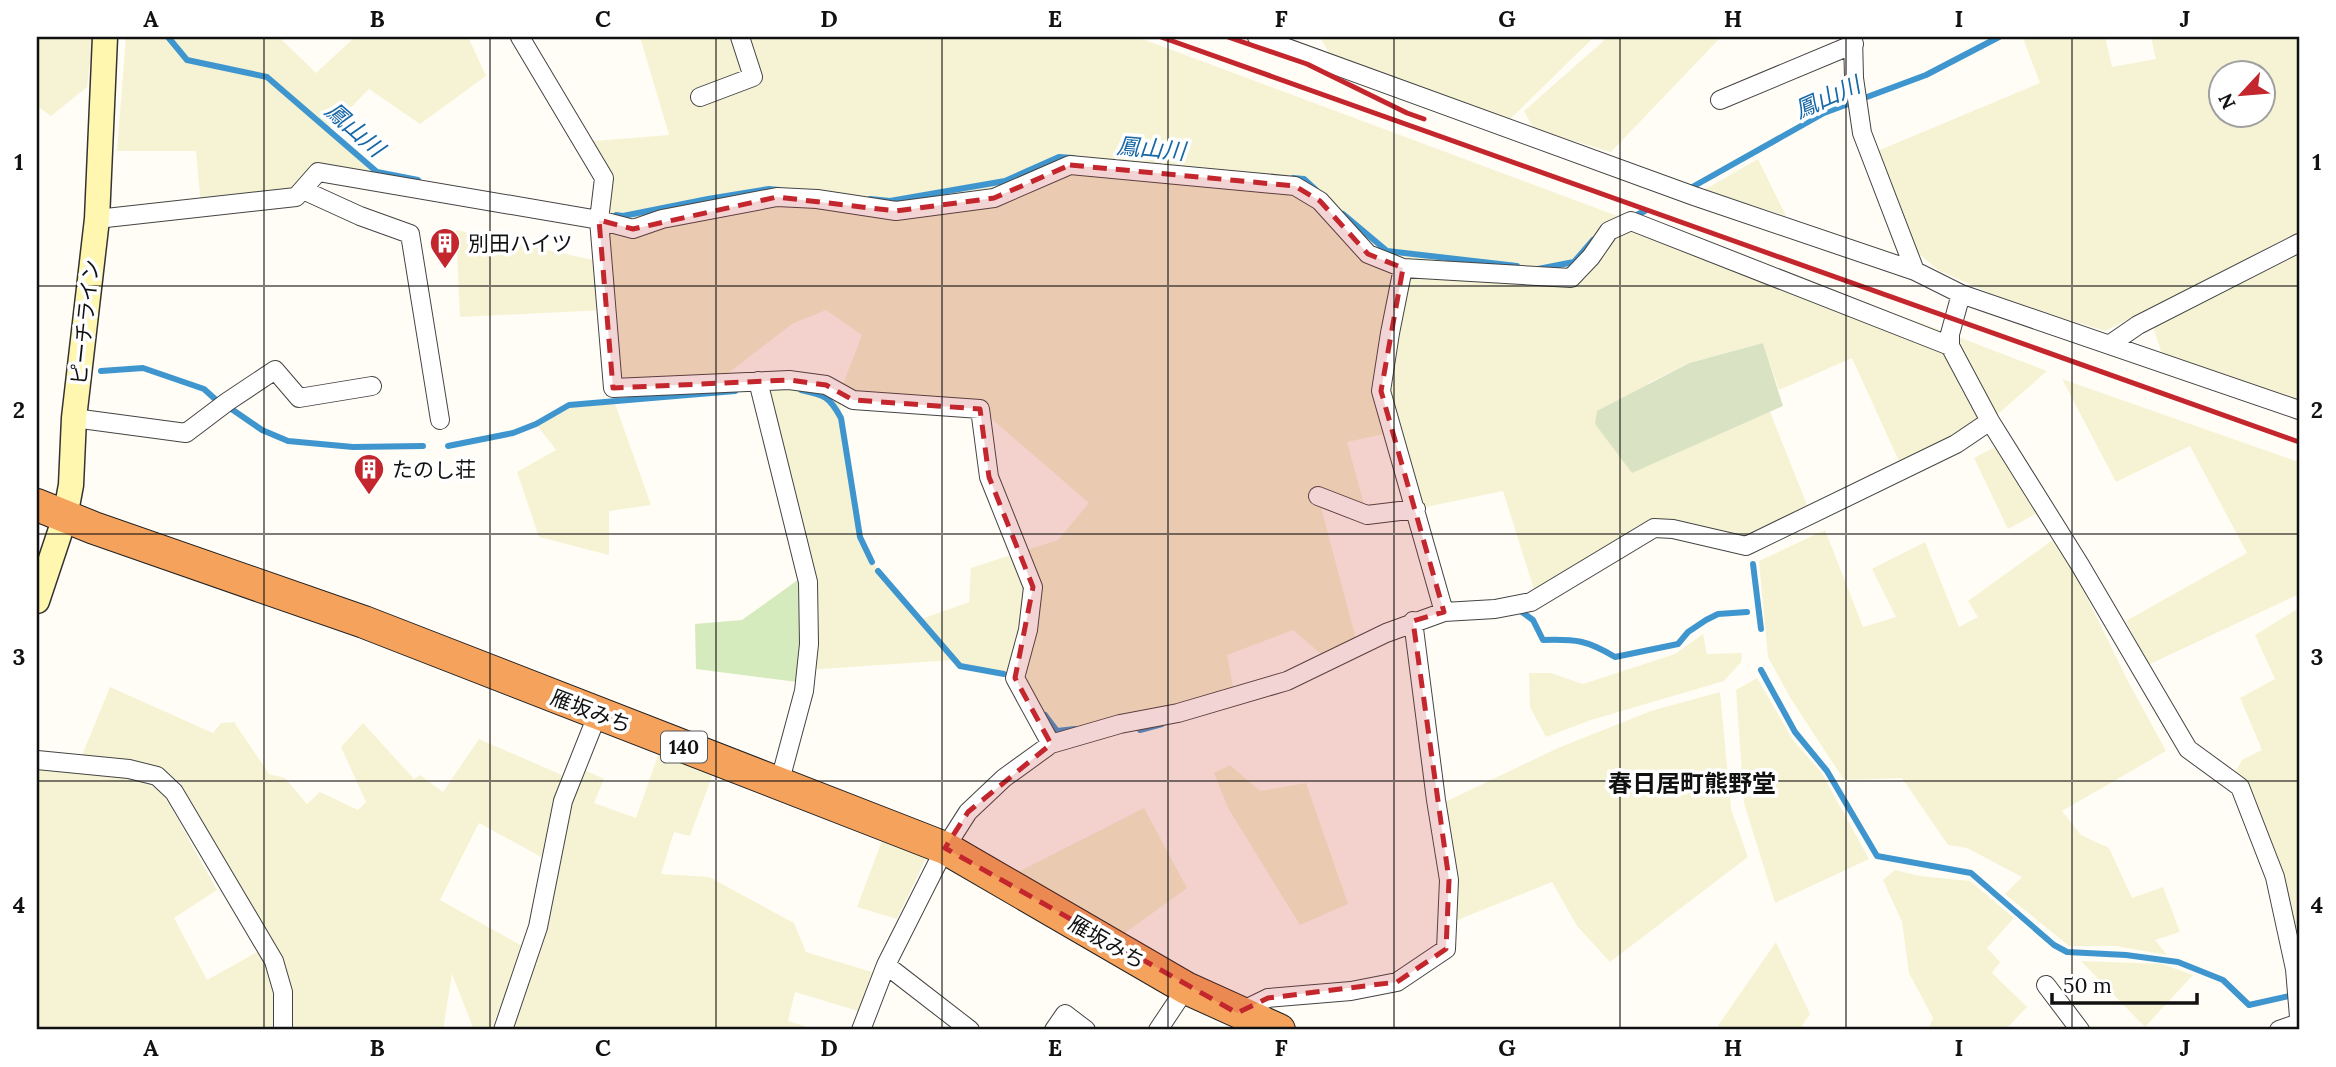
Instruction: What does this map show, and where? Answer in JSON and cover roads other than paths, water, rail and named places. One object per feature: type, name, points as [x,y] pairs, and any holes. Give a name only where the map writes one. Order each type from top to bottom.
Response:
[{"type":"highway","name":"雁坂みち","points":[[51,511],[364,622],[945,848],[1186,988],[1279,1030]]},
{"type":"street","name":"ピーチライン","points":[[37,601],[51,511],[71,485],[75,418],[97,219],[105,37]]},
{"type":"street","points":[[520,37],[604,178],[599,220],[613,388],[789,380],[825,385],[853,400],[980,409],[989,477],[1033,587],[1028,630],[1015,678],[1051,744]]},
{"type":"street","points":[[700,97],[753,77],[740,37]]},
{"type":"street","points":[[1257,37],[1694,196],[1915,271],[1961,294],[2299,410]]},
{"type":"street","points":[[1720,100],[1854,40],[1854,78],[1862,133],[1915,271]]},
{"type":"street","points":[[97,219],[296,197],[318,172],[599,220],[633,229],[662,219],[777,197],[817,199],[896,211],[994,198],[1070,165],[1295,186],[1320,201],[1368,254],[1403,268],[1571,278],[1591,257],[1609,231],[1631,221],[1950,340]]},
{"type":"street","points":[[303,190],[360,216],[410,234],[440,420]]},
{"type":"street","points":[[2109,345],[2138,325],[2299,243]]},
{"type":"street","points":[[1403,268],[1381,391],[1444,612]]},
{"type":"street","points":[[1961,294],[1950,340],[1990,421],[2080,565],[2188,749],[2240,788],[2276,877],[2295,969],[2299,1017]]},
{"type":"street","points":[[75,418],[186,433],[275,370],[299,398],[372,386]]},
{"type":"street","points":[[758,381],[808,582],[810,644],[804,691],[779,784]]},
{"type":"street","points":[[861,1030],[886,965],[945,848],[968,811],[1004,778],[1051,744],[1120,724],[1178,713],[1287,681],[1413,621],[1444,612],[1495,609],[1531,602],[1654,527],[1746,546],[1956,444],[1990,421]]},
{"type":"street","points":[[1318,496],[1367,515],[1416,509]]},
{"type":"street","points":[[1237,1013],[1268,999],[1351,991],[1396,982],[1446,949],[1449,880],[1413,621]]},
{"type":"street","points":[[503,1030],[538,927],[562,801],[598,713]]},
{"type":"street","points":[[37,760],[129,769],[158,776],[174,792],[274,961],[283,992],[283,1030]]},
{"type":"street","points":[[886,965],[970,1030]]},
{"type":"street","points":[[2046,985],[2080,1030]]},
{"type":"street","points":[[1158,1030],[1186,988]]},
{"type":"street","points":[[1054,1030],[1065,1014],[1086,1030]]},
{"type":"street","points":[[2279,1030],[2299,1023]]},
{"type":"waterway","name":"鳳山川","points":[[168,37],[187,60],[267,77],[377,172],[418,180]]},
{"type":"waterway","name":"鳳山川","points":[[1687,190],[1824,113],[1926,75],[1999,37]]},
{"type":"waterway","name":"鳳山川","points":[[870,199],[890,201],[1005,181],[1059,157],[1073,158]]},
{"type":"waterway","name":"鳳山川","points":[[1293,178],[1304,179],[1316,190]]},
{"type":"waterway","name":"鳳山川","points":[[616,215],[623,216],[769,189],[779,190]]},
{"type":"waterway","name":"鳳山川","points":[[1632,217],[1645,211]]},
{"type":"waterway","name":"鳳山川","points":[[1343,214],[1387,251],[1517,266]]},
{"type":"waterway","name":"鳳山川","points":[[1538,269],[1574,262],[1593,240]]},
{"type":"waterway","points":[[101,371],[143,368],[204,389],[215,399]]},
{"type":"waterway","points":[[801,390],[825,398],[841,418],[860,537],[872,562]]},
{"type":"waterway","points":[[448,446],[513,433],[536,424],[569,405],[735,391]]},
{"type":"waterway","points":[[230,408],[262,430],[288,441],[353,447],[423,446]]},
{"type":"waterway","points":[[1753,564],[1761,629]]},
{"type":"waterway","points":[[878,571],[960,666],[1004,674]]},
{"type":"waterway","points":[[1522,612],[1533,620],[1543,640],[1581,642],[1615,657],[1678,644],[1688,632],[1718,614],[1747,612]]},
{"type":"waterway","points":[[1761,670],[1795,732],[1827,771],[1877,856],[1971,873],[2054,945],[2067,952],[2126,955],[2178,962],[2223,980],[2249,1005],[2289,996]]},
{"type":"waterway","points":[[1045,715],[1057,731],[1075,729]]},
{"type":"waterway","points":[[1140,730],[1162,724]]},
{"type":"railway","points":[[1161,37],[2299,442]]},
{"type":"railway","points":[[1228,37],[1307,64],[1424,119]]},
{"type":"place","name":"別田ハイツ","points":[[445,270]]},
{"type":"place","name":"たのし荘","points":[[369,496]]},
{"type":"district","name":"春日居町熊野堂","points":[[1692,783]]}]
